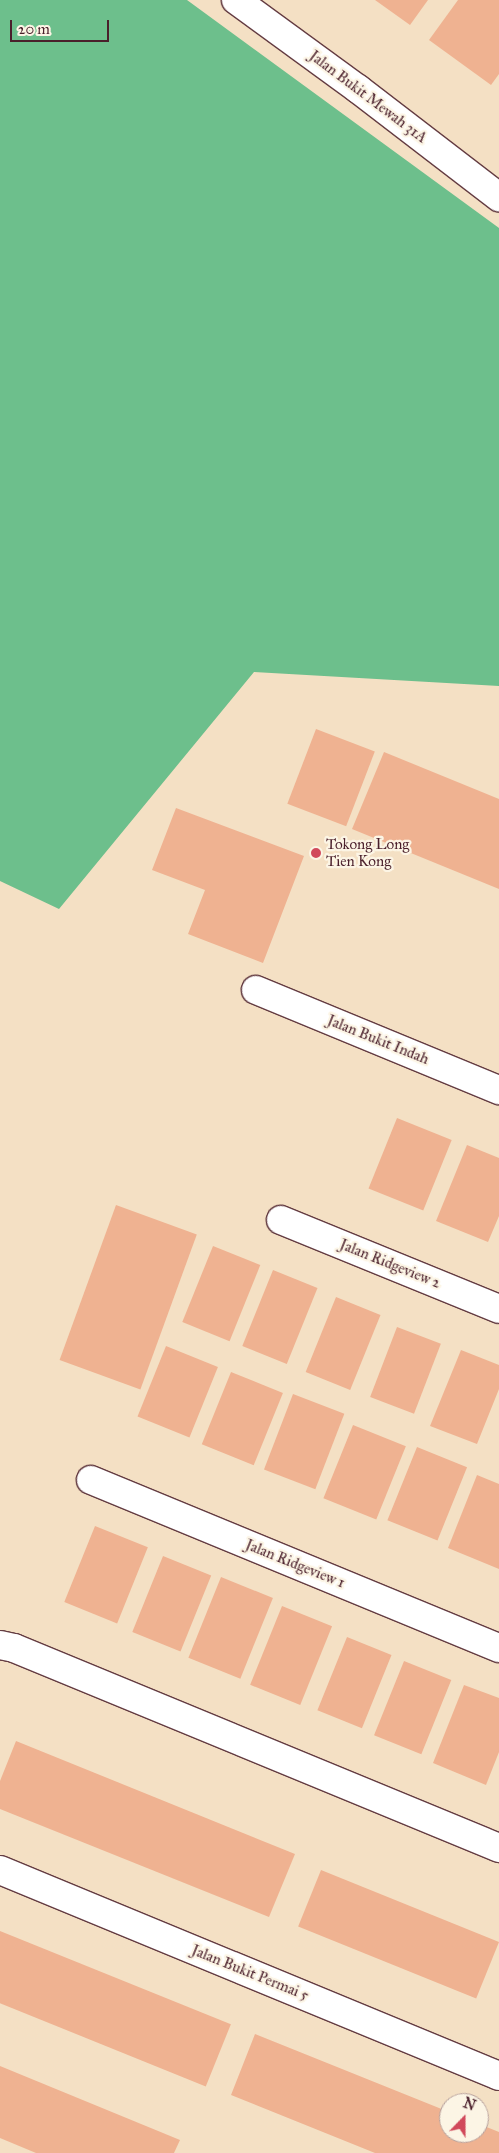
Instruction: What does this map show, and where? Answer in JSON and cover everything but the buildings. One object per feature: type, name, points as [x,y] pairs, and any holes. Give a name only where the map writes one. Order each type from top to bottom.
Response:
[{"type":"street","name":"Jalan Bukit Mewah 31A","points":[[236,0],[358,89],[499,196]]},
{"type":"street","name":"Jalan Bukit Indah","points":[[256,990],[499,1090]]},
{"type":"street","name":"Jalan Ridgeview 2","points":[[281,1220],[499,1309]]},
{"type":"street","name":"Jalan Ridgeview 1","points":[[91,1480],[499,1648]]},
{"type":"street","points":[[5,1643],[499,1848]]},
{"type":"street","name":"Jalan Bukit Permai 5","points":[[0,1870],[499,2076]]},
{"type":"green space","points":[[0,0],[187,0],[499,228],[499,686],[254,672],[59,909],[0,881]]},
{"type":"place","name":"Tokong Long Tien Kong","points":[[316,853]]}]
